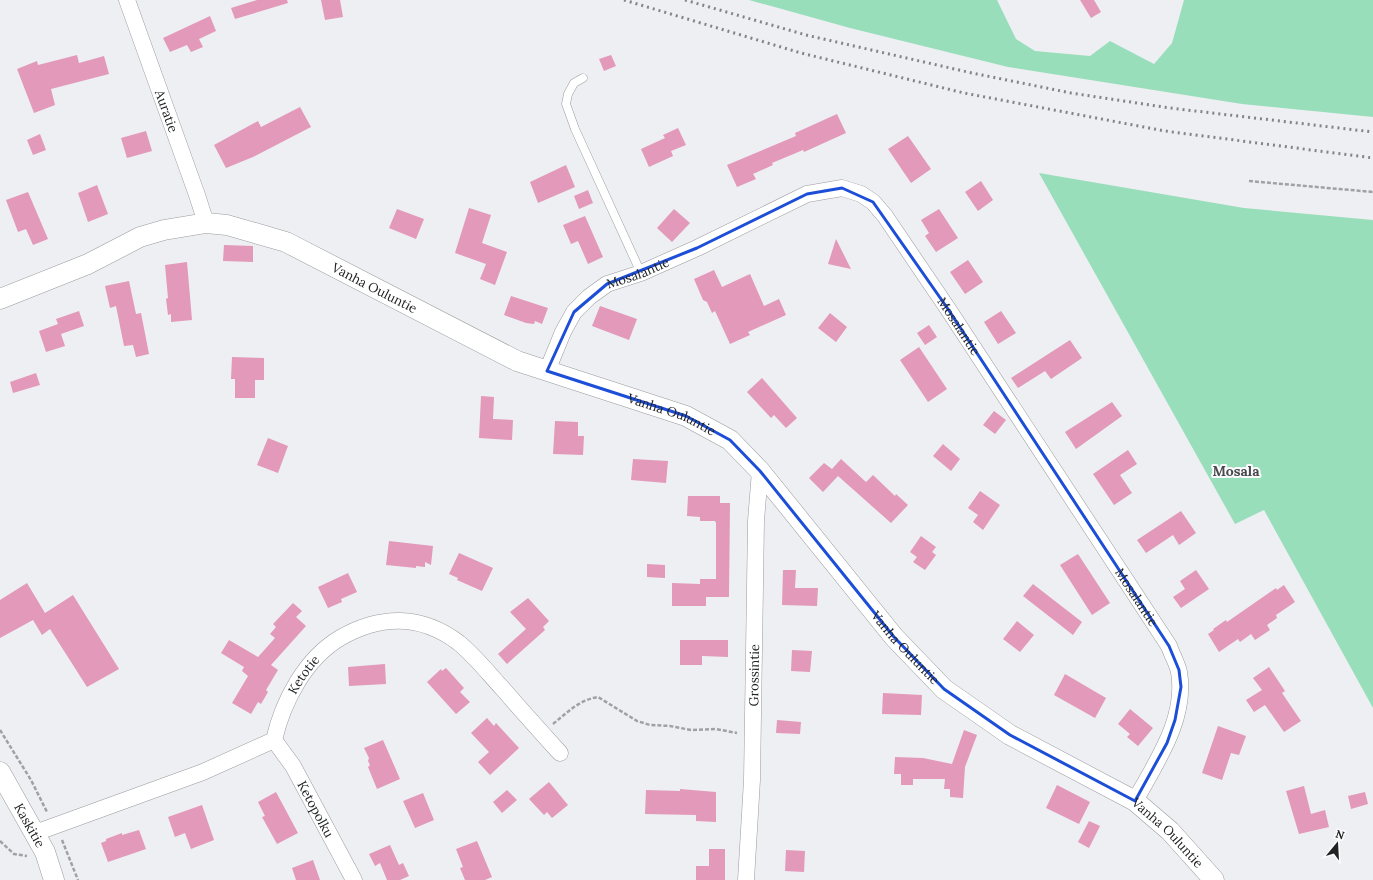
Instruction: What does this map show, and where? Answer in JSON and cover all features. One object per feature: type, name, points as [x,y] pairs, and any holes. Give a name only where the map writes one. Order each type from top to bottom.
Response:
[{"type":"street","name":"Auratie","points":[[127,0],[206,223]]},
{"type":"street","name":"Mosalantie","points":[[547,371],[563,332],[579,307],[589,297],[607,284],[640,273],[808,194],[842,188],[860,194],[873,202],[885,216],[953,316],[1169,646],[1179,670],[1181,687],[1178,706],[1167,743],[1135,801]]},
{"type":"street","name":"Vanha Ouluntie","points":[[0,299],[88,264],[140,238],[164,230],[206,223],[245,228],[286,242],[517,361],[686,416],[730,440],[760,470],[894,637],[944,689],[1010,735],[1135,801],[1170,831],[1214,880]]},
{"type":"street","name":"Grossintie","points":[[746,880],[752,736],[756,521],[760,470]]},
{"type":"street","name":"Ketotie","points":[[274,740],[278,721],[289,696],[307,667],[327,646],[353,631],[381,621],[408,620],[434,629],[458,643],[491,676],[560,753]]},
{"type":"street","points":[[35,833],[203,772],[274,740]]},
{"type":"street","name":"Ketopolku","points":[[274,740],[293,766],[354,880]]},
{"type":"street","name":"Kaskitie","points":[[0,772],[45,852],[51,871]]},
{"type":"lane","points":[[582,78],[574,83],[568,94],[566,104],[575,129],[640,273]]},
{"type":"path","points":[[1249,181],[1373,192]]},
{"type":"path","points":[[542,734],[578,703],[589,698],[598,697],[637,721],[650,725],[670,726],[691,730],[716,730],[752,736]]},
{"type":"path","points":[[0,730],[31,780],[62,839],[78,880]]},
{"type":"path","points":[[0,841],[14,854],[51,871]]},
{"type":"highlighted area","points":[[842,188],[873,202],[948,309],[1169,646],[1179,670],[1181,687],[1175,720],[1167,743],[1135,801],[1010,735],[944,689],[894,637],[760,471],[730,440],[686,416],[547,371],[574,312],[607,284],[697,248],[807,194]]},
{"type":"green space","points":[[749,0],[997,0],[1016,39],[1035,51],[1090,56],[1110,41],[1154,64],[1172,43],[1184,0],[1373,0],[1373,117],[1242,104],[1008,67],[850,28]]},
{"type":"green space","points":[[1039,173],[1244,208],[1373,220],[1373,708],[1264,510],[1235,524]]},
{"type":"building","points":[[257,0],[287,0],[288,3],[235,19],[231,8]]},
{"type":"building","points":[[321,0],[340,0],[343,17],[325,20]]},
{"type":"building","points":[[1080,0],[1094,0],[1101,12],[1091,18]]},
{"type":"building","points":[[210,16],[216,31],[199,39],[203,47],[191,52],[187,45],[170,52],[163,38]]},
{"type":"building","points":[[77,55],[79,63],[104,56],[109,74],[51,89],[55,105],[34,113],[17,69],[37,61],[38,65]]},
{"type":"building","points":[[611,55],[616,66],[604,71],[599,59]]},
{"type":"building","points":[[300,107],[311,127],[253,157],[226,168],[214,145],[258,121],[261,127]]},
{"type":"building","points":[[837,114],[846,133],[804,152],[803,150],[772,163],[773,165],[753,174],[756,179],[737,187],[727,165],[796,136],[795,133]]},
{"type":"building","points":[[678,128],[686,145],[671,151],[673,156],[649,167],[641,149],[665,138],[663,135]]},
{"type":"building","points":[[146,131],[152,151],[127,158],[121,138]]},
{"type":"building","points":[[40,134],[46,150],[33,155],[27,140]]},
{"type":"building","points":[[908,136],[931,169],[911,183],[888,149]]},
{"type":"building","points":[[566,165],[575,187],[538,203],[530,182]]},
{"type":"building","points":[[981,181],[993,200],[978,211],[965,192]]},
{"type":"building","points":[[97,185],[108,214],[88,222],[78,193]]},
{"type":"building","points":[[588,190],[593,203],[579,209],[574,196]]},
{"type":"building","points":[[28,192],[48,239],[33,245],[26,229],[18,232],[6,200]]},
{"type":"building","points":[[469,208],[491,215],[482,243],[507,252],[495,285],[480,279],[486,264],[455,253]]},
{"type":"building","points":[[397,209],[424,219],[416,239],[389,228]]},
{"type":"building","points":[[674,209],[690,223],[672,242],[657,228]]},
{"type":"building","points":[[939,209],[958,238],[936,252],[925,236],[929,233],[921,220]]},
{"type":"building","points":[[585,216],[603,257],[588,264],[578,241],[571,244],[563,225]]},
{"type":"building","points":[[836,239],[851,269],[828,264]]},
{"type":"building","points":[[224,245],[253,246],[253,262],[223,261]]},
{"type":"building","points":[[968,260],[983,282],[965,294],[950,272]]},
{"type":"building","points":[[187,262],[192,320],[171,322],[171,314],[168,315],[166,299],[168,298],[165,265]]},
{"type":"building","points":[[714,270],[722,287],[750,274],[764,306],[779,299],[786,315],[748,332],[750,335],[730,344],[715,311],[712,313],[707,302],[703,300],[694,279]]},
{"type":"building","points":[[129,281],[136,314],[141,313],[149,354],[136,357],[133,345],[124,346],[116,306],[110,308],[105,286]]},
{"type":"building","points":[[511,296],[548,308],[542,324],[535,321],[534,324],[526,323],[504,315]]},
{"type":"building","points":[[600,306],[637,319],[629,340],[592,326]]},
{"type":"building","points":[[79,311],[84,326],[61,334],[65,346],[46,352],[39,331],[58,324],[56,319]]},
{"type":"building","points":[[1001,311],[1016,333],[998,344],[984,322]]},
{"type":"building","points":[[830,313],[847,327],[836,342],[818,328]]},
{"type":"building","points":[[929,325],[937,337],[925,345],[917,333]]},
{"type":"building","points":[[1070,340],[1082,358],[1051,379],[1045,371],[1018,388],[1011,378]]},
{"type":"building","points":[[919,347],[947,389],[928,402],[900,360]]},
{"type":"building","points":[[232,357],[264,358],[264,380],[255,380],[255,398],[235,398],[235,379],[231,379]]},
{"type":"building","points":[[36,373],[40,385],[13,393],[10,382]]},
{"type":"building","points":[[762,378],[797,418],[786,428],[774,415],[771,418],[747,392]]},
{"type":"building","points":[[481,396],[494,397],[493,419],[513,420],[512,440],[479,438]]},
{"type":"building","points":[[1112,402],[1122,416],[1076,449],[1065,432]]},
{"type":"building","points":[[994,411],[1006,420],[995,434],[983,425]]},
{"type":"building","points":[[555,421],[578,422],[578,436],[584,436],[583,455],[553,454]]},
{"type":"building","points":[[268,438],[288,446],[278,473],[257,465]]},
{"type":"building","points":[[943,444],[960,459],[951,471],[933,456]]},
{"type":"building","points":[[1128,450],[1137,464],[1120,475],[1132,493],[1114,505],[1093,474]]},
{"type":"building","points":[[633,459],[668,461],[666,483],[631,480]]},
{"type":"building","points":[[841,459],[866,482],[873,475],[895,496],[896,494],[908,505],[891,523],[838,476],[823,492],[809,478],[824,463],[832,469]]},
{"type":"building","points":[[980,491],[1000,505],[983,530],[973,522],[978,515],[968,508]]},
{"type":"building","points":[[688,496],[720,496],[720,503],[730,503],[729,597],[706,597],[706,606],[672,606],[672,583],[700,584],[700,579],[716,579],[716,523],[715,521],[700,521],[700,517],[687,516]]},
{"type":"building","points":[[1181,511],[1196,533],[1179,545],[1173,535],[1146,553],[1137,540]]},
{"type":"building","points":[[921,536],[936,547],[932,552],[936,555],[925,570],[913,562],[917,557],[910,552]]},
{"type":"building","points":[[389,541],[433,546],[431,565],[425,562],[425,567],[416,566],[416,568],[386,565]]},
{"type":"building","points":[[459,553],[493,568],[482,591],[457,580],[458,578],[449,574]]},
{"type":"building","points":[[1078,554],[1110,603],[1092,615],[1060,565]]},
{"type":"building","points":[[647,564],[665,565],[665,578],[647,577]]},
{"type":"building","points":[[783,570],[796,570],[795,588],[818,588],[817,606],[782,605]]},
{"type":"building","points":[[1196,570],[1209,589],[1181,608],[1173,597],[1185,589],[1180,581]]},
{"type":"building","points":[[348,573],[357,592],[341,599],[342,602],[328,608],[318,587]]},
{"type":"building","points":[[27,583],[45,613],[73,595],[119,669],[87,687],[50,629],[42,635],[33,620],[0,638],[0,600]]},
{"type":"building","points":[[1033,584],[1082,622],[1073,635],[1023,596]]},
{"type":"building","points":[[1284,585],[1295,602],[1276,615],[1277,618],[1267,625],[1270,630],[1255,640],[1251,634],[1240,642],[1238,639],[1219,652],[1208,634],[1226,620],[1227,622],[1276,588],[1277,590]]},
{"type":"building","points":[[528,598],[549,621],[543,627],[545,630],[507,664],[498,654],[526,629],[510,612]]},
{"type":"building","points":[[293,603],[302,611],[296,617],[306,626],[271,665],[278,670],[266,690],[268,692],[261,704],[258,702],[251,714],[232,703],[248,676],[242,671],[244,667],[221,653],[229,640],[258,657],[275,638],[270,634],[276,627],[273,624]]},
{"type":"building","points":[[1017,621],[1034,635],[1020,652],[1003,639]]},
{"type":"building","points":[[680,640],[728,640],[728,657],[702,656],[702,665],[680,665]]},
{"type":"building","points":[[792,650],[812,651],[810,672],[791,671]]},
{"type":"building","points":[[385,664],[386,684],[349,686],[348,667]]},
{"type":"building","points":[[1269,667],[1285,691],[1282,693],[1301,721],[1284,732],[1265,705],[1254,712],[1246,700],[1262,690],[1253,678]]},
{"type":"building","points":[[446,668],[464,688],[460,692],[470,702],[456,714],[427,682],[441,669],[442,671]]},
{"type":"building","points":[[1065,674],[1106,698],[1095,718],[1054,695]]},
{"type":"building","points":[[883,693],[922,695],[921,715],[882,714]]},
{"type":"building","points":[[1130,709],[1153,728],[1138,746],[1127,737],[1130,734],[1118,724]]},
{"type":"building","points":[[487,718],[494,726],[496,723],[519,748],[490,775],[478,762],[489,752],[471,733]]},
{"type":"building","points":[[777,720],[801,722],[800,734],[776,733]]},
{"type":"building","points":[[1218,726],[1246,736],[1239,755],[1231,753],[1222,780],[1202,773]]},
{"type":"building","points":[[964,730],[977,735],[965,767],[963,798],[950,797],[950,789],[944,789],[945,779],[913,779],[913,785],[901,785],[901,774],[894,774],[895,757],[923,758],[952,764]]},
{"type":"building","points":[[383,740],[400,779],[377,789],[368,767],[370,765],[368,761],[369,758],[364,748]]},
{"type":"building","points":[[549,782],[568,805],[552,818],[547,812],[544,815],[529,799]]},
{"type":"building","points":[[1057,785],[1090,802],[1079,824],[1046,808]]},
{"type":"building","points":[[1304,786],[1311,814],[1325,810],[1329,827],[1299,834],[1286,791]]},
{"type":"building","points":[[680,789],[716,792],[716,822],[696,821],[696,815],[645,814],[646,790],[680,791]]},
{"type":"building","points":[[507,790],[517,800],[502,813],[493,802]]},
{"type":"building","points":[[276,792],[298,833],[277,844],[262,817],[265,816],[258,802]]},
{"type":"building","points":[[1365,792],[1368,804],[1351,809],[1348,796]]},
{"type":"building","points":[[423,793],[434,820],[415,828],[403,801]]},
{"type":"building","points":[[202,805],[214,840],[191,849],[185,833],[175,837],[168,817]]},
{"type":"building","points":[[1089,821],[1100,826],[1089,848],[1078,842]]},
{"type":"building","points":[[139,830],[146,849],[108,862],[101,843],[106,841],[106,839],[122,833],[122,835]]},
{"type":"building","points":[[477,841],[492,877],[485,880],[465,880],[460,868],[463,867],[456,849]]},
{"type":"building","points":[[390,845],[399,865],[403,863],[409,876],[400,880],[387,880],[380,863],[375,866],[369,854]]},
{"type":"building","points":[[709,849],[725,849],[725,880],[696,880],[696,866],[709,866]]},
{"type":"building","points":[[786,850],[805,851],[804,872],[785,871]]},
{"type":"building","points":[[313,860],[320,880],[296,880],[292,868]]},
{"type":"railway","points":[[624,0],[801,53],[964,93],[1165,131],[1373,158]]},
{"type":"railway","points":[[685,0],[806,35],[972,73],[1071,93],[1170,108],[1373,132]]},
{"type":"district","name":"Mosala","points":[[1236,471]]}]
